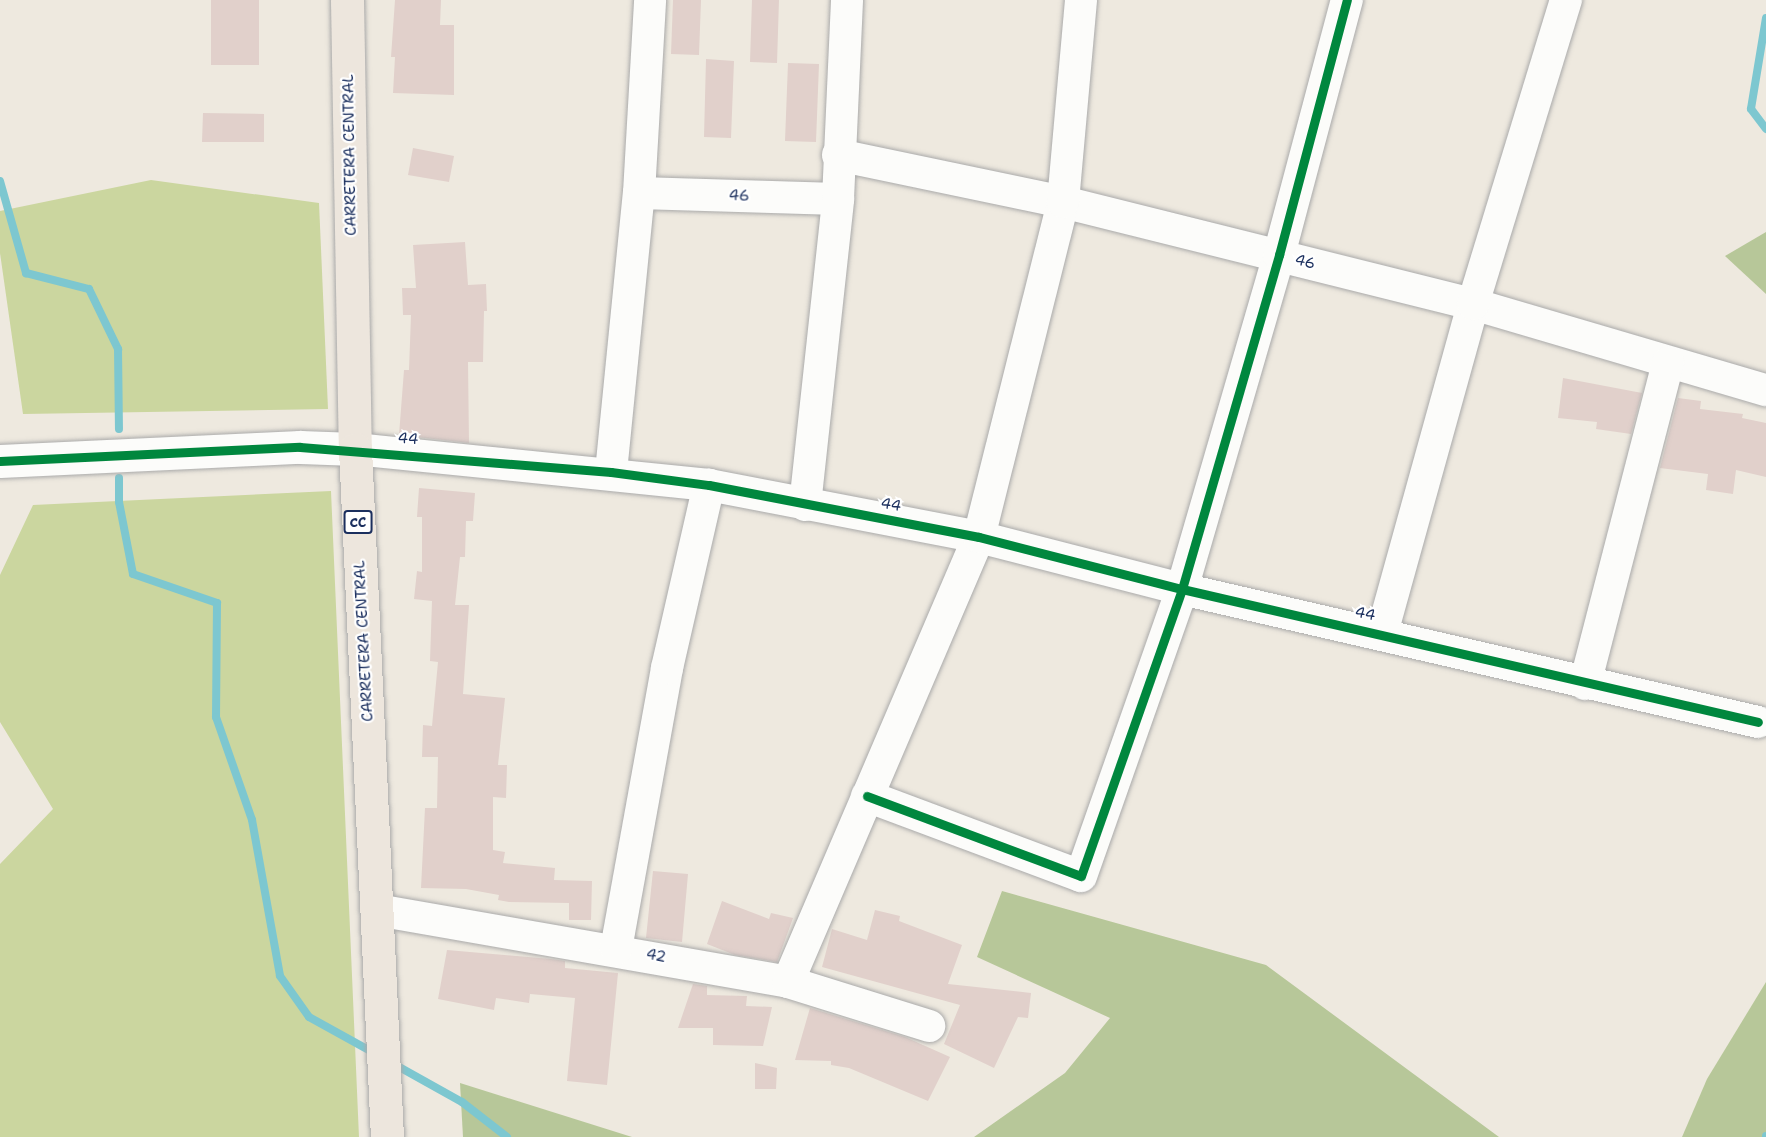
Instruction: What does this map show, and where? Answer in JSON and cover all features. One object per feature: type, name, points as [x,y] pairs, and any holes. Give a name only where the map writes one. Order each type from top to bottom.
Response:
[{"type":"highway","name":"CARRETERA CENTRAL","points":[[347,0],[355,449],[387,1137]]},
{"type":"street","points":[[611,472],[639,193],[650,0]]},
{"type":"street","points":[[805,505],[838,199],[838,155],[847,0]]},
{"type":"street","points":[[788,982],[979,537],[1063,202],[1081,0]]},
{"type":"street","points":[[867,796],[1081,876],[1182,589],[1279,255],[1347,0]]},
{"type":"street","points":[[1382,633],[1473,304],[1566,0]]},
{"type":"street","name":"46","points":[[838,155],[1063,202],[1473,304],[1766,390]]},
{"type":"street","name":"46","points":[[639,193],[838,199]]},
{"type":"street","points":[[1585,684],[1668,363]]},
{"type":"street","name":"44","points":[[0,461],[300,447],[355,449],[611,472],[709,485],[979,537],[1182,589],[1382,633],[1585,684],[1758,722]]},
{"type":"street","points":[[616,949],[667,668],[709,485]]},
{"type":"street","name":"42","points":[[377,910],[616,949],[788,982],[929,1026]]},
{"type":"green space","points":[[151,180],[319,203],[328,409],[23,414],[0,253],[0,211]]},
{"type":"green space","points":[[1766,232],[1766,294],[1725,256]]},
{"type":"green space","points":[[331,491],[359,1137],[0,1137],[0,864],[53,809],[0,722],[0,575],[33,505]]},
{"type":"green space","points":[[1002,891],[1266,965],[1499,1137],[974,1137],[1065,1073],[1110,1018],[977,957]]},
{"type":"green space","points":[[1766,982],[1766,1137],[1682,1137],[1707,1079]]},
{"type":"green space","points":[[460,1083],[632,1137],[463,1137]]},
{"type":"building","points":[[211,0],[259,0],[259,65],[211,65]]},
{"type":"building","points":[[395,0],[441,0],[440,25],[454,25],[454,95],[393,93],[395,57],[391,57]]},
{"type":"building","points":[[673,0],[701,0],[699,55],[671,54]]},
{"type":"building","points":[[752,0],[779,0],[777,63],[750,62]]},
{"type":"building","points":[[706,59],[734,61],[731,138],[704,137]]},
{"type":"building","points":[[788,63],[819,64],[816,142],[785,141]]},
{"type":"building","points":[[203,113],[264,114],[264,142],[202,142]]},
{"type":"building","points":[[413,148],[454,156],[449,182],[408,175]]},
{"type":"building","points":[[465,242],[468,285],[486,284],[487,311],[484,311],[483,362],[468,362],[469,443],[399,435],[404,370],[409,370],[411,315],[403,315],[402,288],[416,288],[413,245]]},
{"type":"building","points":[[1563,378],[1642,393],[1631,434],[1596,429],[1597,422],[1558,418]]},
{"type":"building","points":[[1678,398],[1701,401],[1700,409],[1743,414],[1742,418],[1766,423],[1766,477],[1736,470],[1733,494],[1706,490],[1708,474],[1660,468]]},
{"type":"building","points":[[419,488],[475,493],[473,521],[466,521],[465,557],[460,557],[455,605],[469,605],[463,694],[505,698],[498,765],[507,765],[506,798],[493,797],[493,850],[505,852],[503,863],[555,868],[554,880],[592,881],[591,920],[569,920],[569,903],[509,902],[498,900],[499,895],[466,889],[421,888],[425,808],[437,808],[438,757],[422,757],[423,725],[432,726],[438,662],[430,661],[432,601],[414,599],[417,571],[422,572],[422,517],[417,517]]},
{"type":"building","points":[[653,871],[688,874],[682,942],[646,938]]},
{"type":"building","points":[[722,901],[769,919],[771,913],[793,918],[777,962],[735,955],[707,944]]},
{"type":"building","points":[[875,910],[900,916],[899,921],[962,945],[948,984],[1031,993],[1028,1018],[1018,1017],[994,1068],[944,1044],[960,1005],[822,967],[832,929],[867,940]]},
{"type":"building","points":[[447,950],[551,959],[565,961],[565,968],[618,973],[607,1085],[567,1081],[575,998],[530,994],[529,1003],[496,998],[494,1010],[438,999]]},
{"type":"building","points":[[693,984],[707,986],[707,995],[747,996],[746,1006],[772,1007],[763,1046],[713,1045],[713,1028],[678,1028]]},
{"type":"building","points":[[810,1008],[905,1037],[950,1057],[928,1101],[849,1068],[831,1065],[831,1061],[795,1060]]},
{"type":"building","points":[[755,1063],[777,1068],[776,1089],[755,1089]]},
{"type":"waterway","points":[[1766,18],[1751,109],[1766,129]]},
{"type":"waterway","points":[[0,181],[26,273],[89,289],[118,349],[119,429]]},
{"type":"waterway","points":[[119,478],[119,502],[133,574],[217,603],[216,717],[252,820],[280,976],[309,1017],[376,1054]]},
{"type":"waterway","points":[[392,1063],[462,1102],[507,1137]]},
{"type":"cycle path","points":[[867,796],[1081,876],[1182,589],[1279,255],[1347,0]]},
{"type":"cycle path","points":[[0,461],[300,447],[611,472],[709,485],[979,537],[1182,589],[1758,722]]}]
